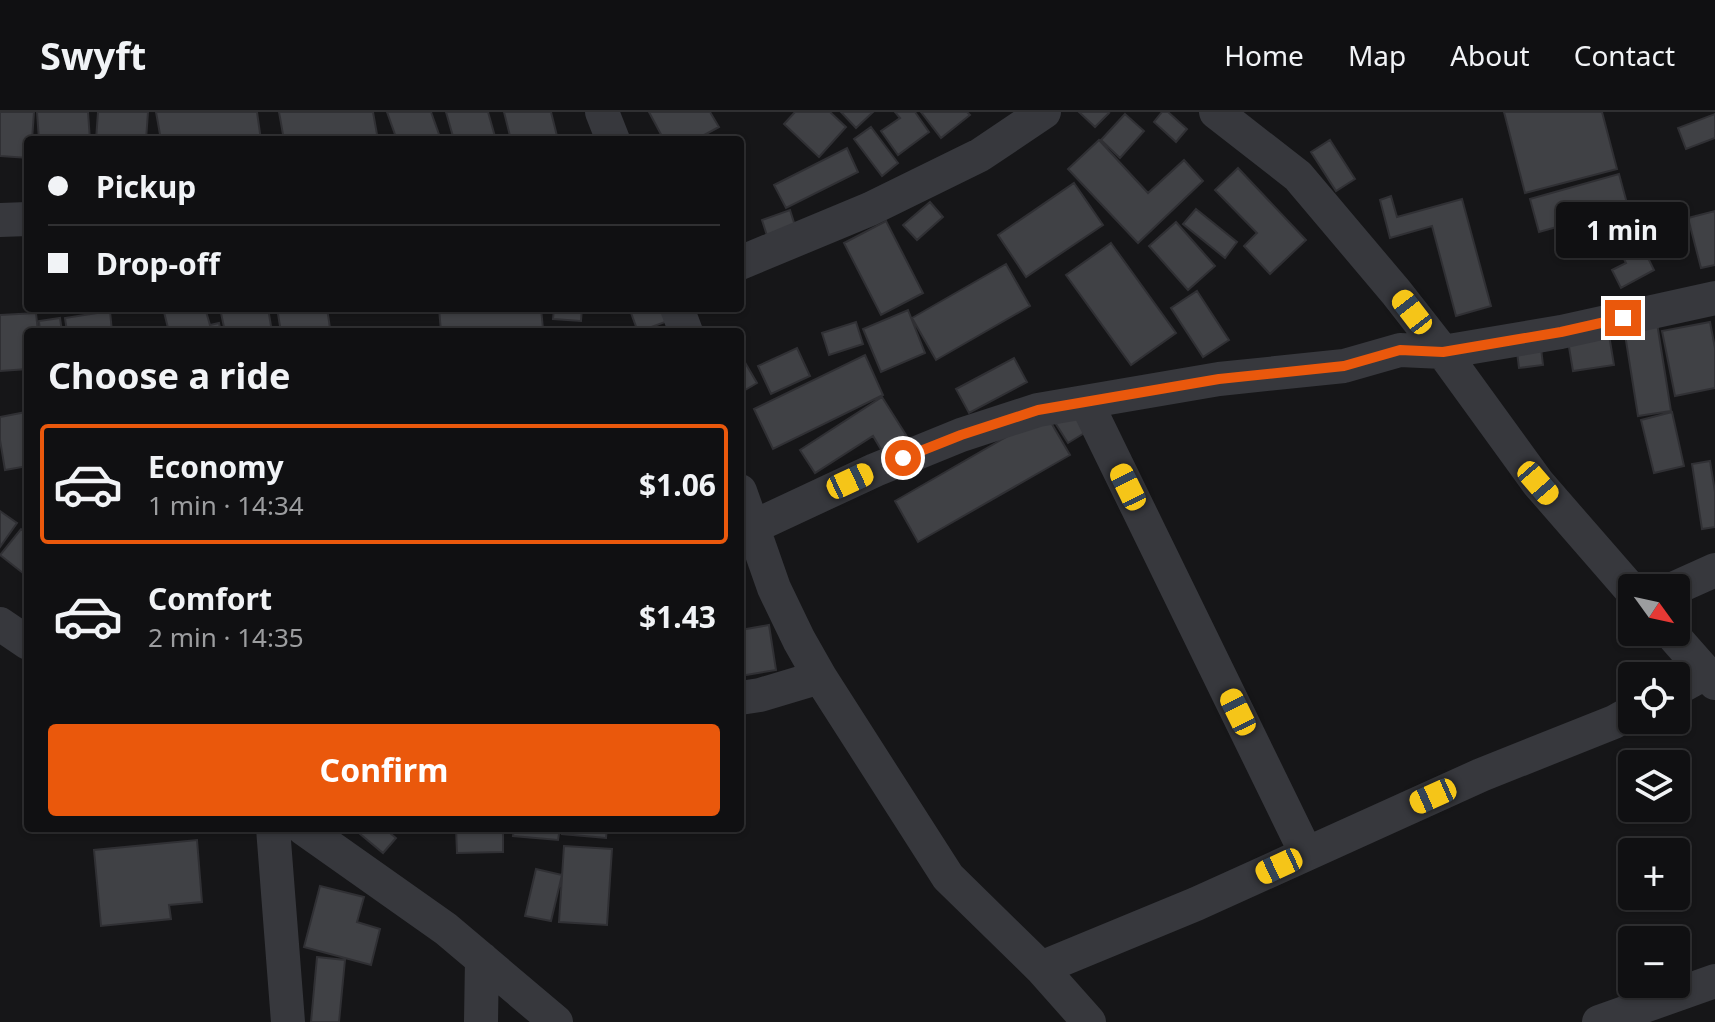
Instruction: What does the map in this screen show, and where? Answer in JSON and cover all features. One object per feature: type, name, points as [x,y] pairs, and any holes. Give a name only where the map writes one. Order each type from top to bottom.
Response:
[{"type":"street","points":[[602,112],[611,136]]},
{"type":"street","points":[[744,261],[870,209],[980,155],[1044,112]]},
{"type":"street","points":[[1216,112],[1298,176],[1443,352],[1538,483],[1618,575]]},
{"type":"street","points":[[0,220],[24,219]]},
{"type":"street","points":[[753,527],[875,470],[961,435],[1038,410],[1219,379],[1344,366],[1400,350],[1443,352],[1561,332],[1715,298]]},
{"type":"street","points":[[1086,402],[1306,853]]},
{"type":"street","points":[[744,502],[774,588],[820,677],[948,877],[1041,968],[1089,1022]]},
{"type":"street","points":[[1690,581],[1715,570]]},
{"type":"street","points":[[0,624],[24,640]]},
{"type":"street","points":[[1682,646],[1711,678],[1690,685]]},
{"type":"street","points":[[744,697],[820,677]]},
{"type":"street","points":[[1041,968],[1196,904],[1468,781],[1618,720]]},
{"type":"street","points":[[273,832],[288,1022]]},
{"type":"street","points":[[309,832],[446,929],[556,1022]]},
{"type":"street","points":[[481,1022],[482,959]]},
{"type":"street","points":[[1599,1022],[1715,981]]},
{"type":"building","points":[[0,112],[34,112],[32,136],[24,136],[24,158],[0,156]]},
{"type":"building","points":[[37,112],[88,112],[90,136],[39,136]]},
{"type":"building","points":[[98,112],[148,112],[146,136],[96,136]]},
{"type":"building","points":[[156,112],[257,112],[260,136],[160,136]]},
{"type":"building","points":[[279,112],[373,112],[377,136],[283,136]]},
{"type":"building","points":[[387,112],[431,112],[440,136],[396,136]]},
{"type":"building","points":[[446,112],[488,112],[495,136],[453,136]]},
{"type":"building","points":[[504,112],[551,112],[557,136],[510,136]]},
{"type":"building","points":[[649,112],[710,112],[719,127],[702,136],[662,136]]},
{"type":"building","points":[[795,112],[830,112],[846,127],[819,157],[784,124]]},
{"type":"building","points":[[841,112],[873,112],[856,128]]},
{"type":"building","points":[[895,112],[915,112],[929,132],[898,155],[881,131],[900,118]]},
{"type":"building","points":[[921,112],[967,112],[970,115],[941,138]]},
{"type":"building","points":[[1079,112],[1107,112],[1109,113],[1095,127]]},
{"type":"building","points":[[1162,112],[1168,112],[1187,129],[1176,142],[1154,122]]},
{"type":"building","points":[[1504,112],[1602,112],[1617,169],[1525,193]]},
{"type":"building","points":[[1125,114],[1144,131],[1120,158],[1101,140]]},
{"type":"building","points":[[1715,114],[1715,138],[1686,149],[1678,128]]},
{"type":"building","points":[[871,127],[898,163],[882,176],[854,139]]},
{"type":"building","points":[[1099,140],[1148,193],[1184,160],[1203,181],[1138,243],[1068,169]]},
{"type":"building","points":[[1330,140],[1355,179],[1336,191],[1311,152]]},
{"type":"building","points":[[847,148],[858,172],[786,208],[774,185]]},
{"type":"building","points":[[1238,168],[1306,240],[1270,274],[1244,246],[1257,233],[1215,190]]},
{"type":"building","points":[[1619,174],[1628,207],[1539,232],[1530,199]]},
{"type":"building","points":[[1074,183],[1103,225],[1026,277],[998,235]]},
{"type":"building","points":[[1391,196],[1397,217],[1462,199],[1491,306],[1456,316],[1432,226],[1390,238],[1380,200]]},
{"type":"building","points":[[930,202],[943,217],[917,240],[903,225]]},
{"type":"building","points":[[1196,209],[1237,242],[1225,258],[1183,224]]},
{"type":"building","points":[[790,210],[797,232],[769,242],[762,220]]},
{"type":"building","points":[[1715,211],[1715,265],[1701,268],[1688,218]]},
{"type":"building","points":[[1626,214],[1654,270],[1621,288],[1612,270],[1626,263],[1612,235],[1593,245],[1587,234]]},
{"type":"building","points":[[886,221],[923,293],[881,315],[844,243]]},
{"type":"building","points":[[1176,222],[1215,266],[1188,290],[1149,246]]},
{"type":"building","points":[[1111,243],[1176,333],[1131,365],[1066,275]]},
{"type":"building","points":[[1006,264],[1030,306],[936,360],[912,318]]},
{"type":"building","points":[[1197,291],[1229,340],[1203,357],[1171,308]]},
{"type":"building","points":[[908,310],[925,353],[881,372],[863,329]]},
{"type":"building","points":[[110,312],[112,328],[66,328],[65,318]]},
{"type":"building","points":[[164,312],[206,312],[210,325],[219,323],[220,328],[168,328]]},
{"type":"building","points":[[221,312],[269,312],[271,328],[224,328]]},
{"type":"building","points":[[278,312],[328,312],[330,328],[280,328]]},
{"type":"building","points":[[439,312],[541,312],[543,328],[441,328]]},
{"type":"building","points":[[554,312],[582,312],[581,321],[553,319]]},
{"type":"building","points":[[631,312],[674,312],[676,318],[649,328],[637,328]]},
{"type":"building","points":[[36,313],[38,328],[24,328],[24,369],[0,371],[0,315]]},
{"type":"building","points":[[60,318],[61,328],[40,328],[39,321]]},
{"type":"building","points":[[856,322],[863,344],[829,355],[822,333]]},
{"type":"building","points":[[1710,322],[1715,348],[1715,388],[1675,396],[1662,331]]},
{"type":"building","points":[[1657,323],[1671,411],[1638,416],[1624,328]]},
{"type":"building","points":[[1609,335],[1614,365],[1573,371],[1568,341]]},
{"type":"building","points":[[797,348],[810,376],[771,394],[758,366]]},
{"type":"building","points":[[1541,348],[1543,365],[1519,368],[1517,352]]},
{"type":"building","points":[[865,355],[883,395],[773,449],[754,409]]},
{"type":"building","points":[[1014,358],[1027,382],[969,413],[956,389]]},
{"type":"building","points":[[744,361],[757,383],[744,391]]},
{"type":"building","points":[[882,397],[906,435],[882,451],[873,436],[815,473],[800,450]]},
{"type":"building","points":[[1072,410],[1086,432],[1068,443],[1054,421]]},
{"type":"building","points":[[24,412],[24,467],[5,470],[0,417]]},
{"type":"building","points":[[1672,412],[1684,466],[1654,473],[1641,420]]},
{"type":"building","points":[[1046,414],[1070,455],[918,542],[895,501]]},
{"type":"building","points":[[1710,461],[1715,492],[1715,527],[1702,529],[1692,464]]},
{"type":"building","points":[[0,511],[17,523],[0,547]]},
{"type":"building","points":[[21,529],[24,531],[24,574],[0,555]]},
{"type":"building","points":[[769,625],[776,670],[744,675],[744,629]]},
{"type":"building","points":[[358,832],[389,832],[396,838],[383,853]]},
{"type":"building","points":[[456,832],[503,832],[503,852],[457,853]]},
{"type":"building","points":[[514,832],[559,832],[558,840],[513,836]]},
{"type":"building","points":[[562,832],[607,832],[606,838]]},
{"type":"building","points":[[197,840],[202,902],[169,905],[171,919],[101,926],[94,850]]},
{"type":"building","points":[[564,846],[612,849],[607,925],[559,922]]},
{"type":"building","points":[[536,869],[562,875],[551,921],[525,916]]},
{"type":"building","points":[[320,886],[364,897],[357,922],[380,929],[371,965],[304,947]]},
{"type":"building","points":[[317,957],[345,960],[339,1022],[311,1022]]},
{"type":"route","points":[[903,458],[1038,410],[1219,379],[1344,366],[1400,350],[1443,352],[1623,318]]}]
